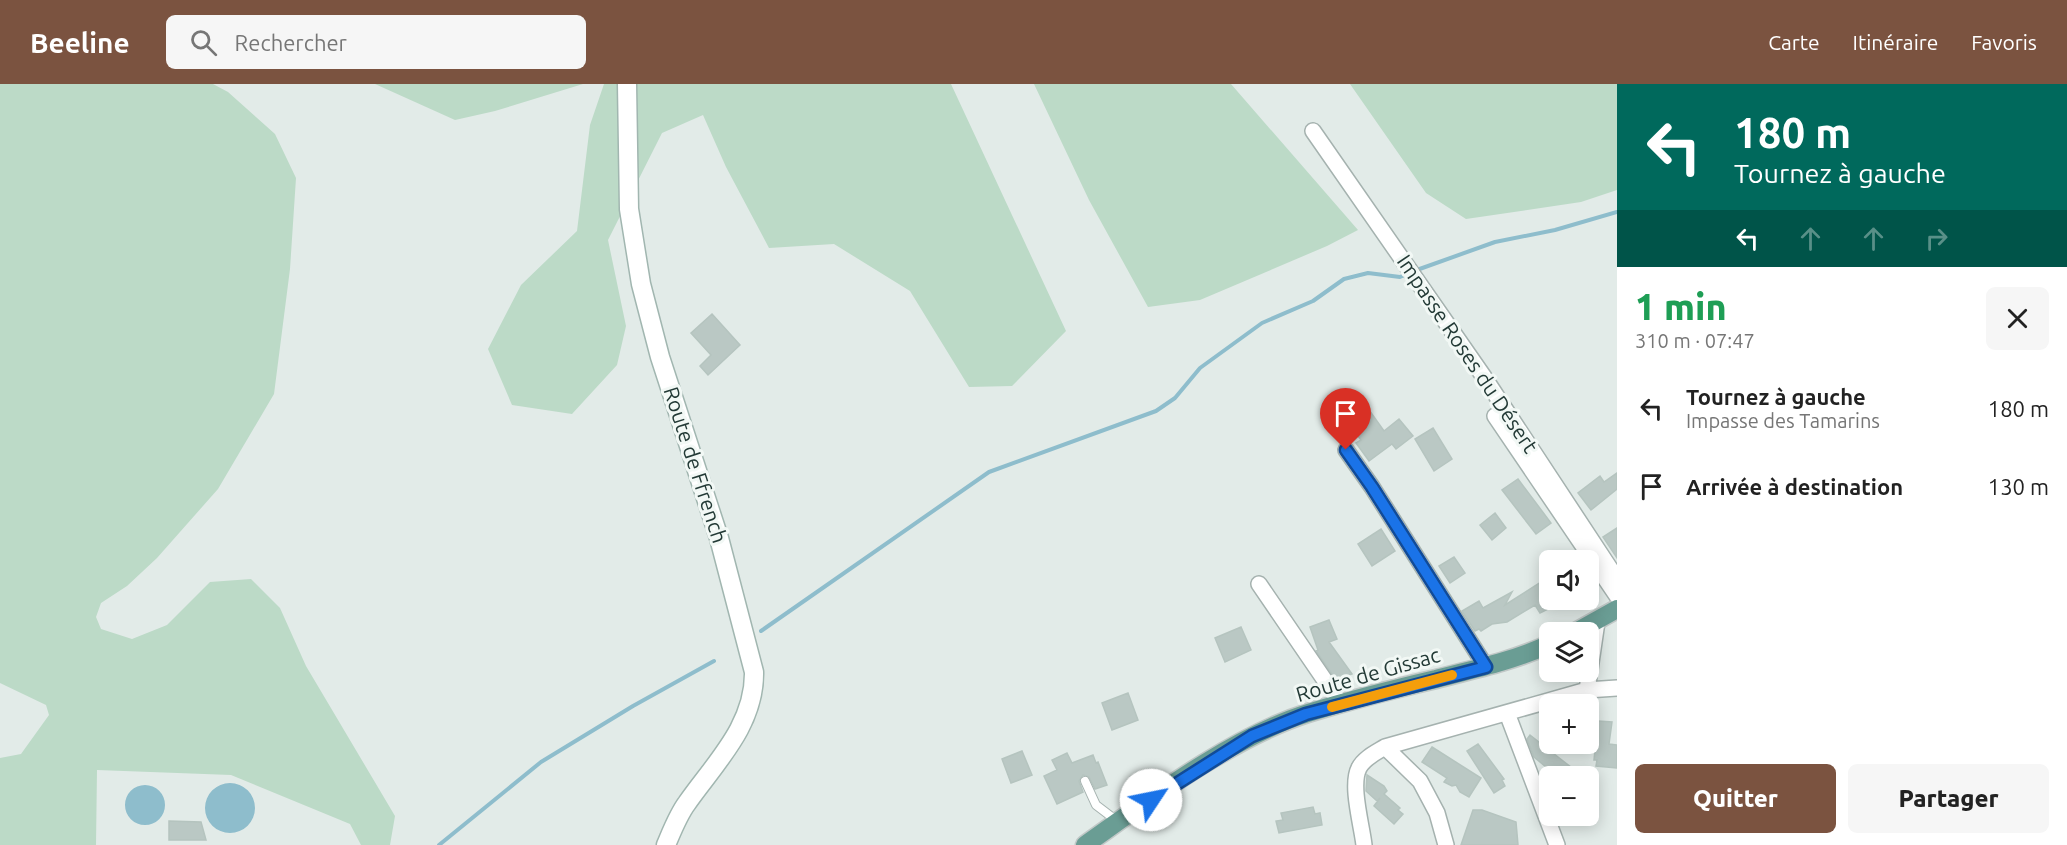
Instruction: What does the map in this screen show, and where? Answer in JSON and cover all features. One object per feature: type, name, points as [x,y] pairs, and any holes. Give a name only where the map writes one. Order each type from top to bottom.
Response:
[{"type":"main road","name":"Route de Ffrench","points":[[627,84],[629,209],[641,284],[660,357],[719,538],[754,672],[754,688],[750,706],[730,746],[685,805],[666,845]]},
{"type":"main road","points":[[1597,622],[1617,609]]},
{"type":"main road","name":"Route de Gissac","points":[[1085,845],[1252,736],[1306,714],[1486,667],[1539,649]]},
{"type":"main road","name":"Route de Ffrench","points":[[675,845],[676,824]]},
{"type":"street","name":"Impasse Roses du Désert","points":[[1314,131],[1484,377],[1617,579]]},
{"type":"street","points":[[1495,416],[1617,596]]},
{"type":"street","points":[[1346,450],[1486,667]]},
{"type":"street","points":[[1258,584],[1341,704]]},
{"type":"street","points":[[1587,690],[1588,682]]},
{"type":"street","points":[[1363,844],[1356,781],[1359,768],[1367,758],[1385,747],[1587,690],[1617,688]]},
{"type":"street","points":[[1507,713],[1557,845]]},
{"type":"street","points":[[1385,747],[1420,781],[1437,813],[1446,845]]},
{"type":"lane","points":[[1085,781],[1096,805],[1118,822]]},
{"type":"green space","points":[[0,84],[213,84],[228,92],[275,134],[296,178],[290,269],[274,394],[218,489],[157,558],[127,586],[101,603],[96,617],[101,629],[132,639],[167,625],[210,582],[251,579],[280,608],[306,666],[395,816],[390,845],[361,845],[350,824],[231,775],[97,770],[96,845],[0,845],[0,758],[21,754],[49,715],[46,705],[0,683]]},
{"type":"green space","points":[[375,84],[583,84],[495,111],[455,120]]},
{"type":"green space","points":[[604,84],[951,84],[1066,331],[1012,386],[969,387],[910,291],[834,244],[769,248],[726,167],[703,115],[662,133],[608,240],[626,326],[617,365],[572,414],[512,405],[488,349],[521,285],[577,231],[590,125]]},
{"type":"green space","points":[[1034,84],[1231,84],[1358,230],[1327,246],[1200,300],[1148,307],[1089,200]]},
{"type":"green space","points":[[1350,84],[1617,84],[1617,190],[1581,202],[1466,219],[1426,193]]},
{"type":"water","points":[[225,783],[235,783],[248,790],[255,803],[255,813],[248,826],[235,833],[225,833],[216,829],[209,822],[205,813],[205,803],[209,794],[216,787]]},
{"type":"water","points":[[145,785],[159,791],[165,805],[159,819],[145,825],[131,819],[125,805],[131,791]]},
{"type":"building","points":[[712,314],[740,345],[708,375],[700,366],[711,355],[691,333]]},
{"type":"building","points":[[1357,393],[1384,431],[1399,419],[1413,436],[1396,449],[1392,444],[1369,461],[1356,443],[1361,440],[1337,408]]},
{"type":"building","points":[[1433,428],[1452,459],[1434,471],[1415,439]]},
{"type":"building","points":[[1617,473],[1617,489],[1591,510],[1578,493],[1600,476],[1604,482]]},
{"type":"building","points":[[1518,479],[1551,523],[1536,534],[1502,490]]},
{"type":"building","points":[[1495,513],[1506,528],[1492,540],[1480,525]]},
{"type":"building","points":[[1617,528],[1617,558],[1603,537]]},
{"type":"building","points":[[1381,529],[1395,551],[1372,566],[1358,544]]},
{"type":"building","points":[[1454,557],[1465,573],[1450,583],[1439,566]]},
{"type":"building","points":[[1539,583],[1539,610],[1546,610],[1540,613],[1535,605],[1507,622],[1492,624],[1481,631],[1479,629],[1475,631],[1462,611],[1479,601],[1483,608],[1512,592],[1505,605]]},
{"type":"building","points":[[1329,620],[1337,639],[1329,642],[1352,674],[1336,680],[1316,651],[1318,650],[1310,627]]},
{"type":"building","points":[[1241,627],[1251,650],[1225,662],[1215,638]]},
{"type":"building","points":[[1128,693],[1138,720],[1112,730],[1102,703]]},
{"type":"building","points":[[1599,721],[1612,722],[1609,744],[1617,745],[1617,768],[1596,766],[1597,760],[1594,760],[1595,754],[1599,754]]},
{"type":"building","points":[[1530,735],[1539,742],[1539,754],[1554,754],[1569,766],[1545,766],[1534,757],[1527,739]]},
{"type":"building","points":[[1478,744],[1504,779],[1502,780],[1505,786],[1494,793],[1467,751]]},
{"type":"building","points":[[1432,747],[1481,778],[1469,797],[1460,792],[1456,785],[1452,786],[1444,782],[1447,778],[1422,762]]},
{"type":"building","points":[[1022,751],[1032,775],[1011,783],[1002,759]]},
{"type":"building","points":[[1067,753],[1072,763],[1093,755],[1107,785],[1095,789],[1089,777],[1083,775],[1079,781],[1083,792],[1057,804],[1044,776],[1057,770],[1052,760]]},
{"type":"building","points":[[1367,775],[1384,786],[1387,791],[1384,794],[1400,808],[1398,810],[1403,814],[1394,824],[1374,806],[1380,798],[1377,801],[1366,791]]},
{"type":"building","points":[[1313,807],[1315,814],[1320,813],[1322,825],[1279,833],[1276,821],[1283,820],[1281,813]]},
{"type":"building","points":[[1473,810],[1482,810],[1516,822],[1518,845],[1461,845]]},
{"type":"building","points":[[169,821],[201,822],[206,840],[169,840]]},
{"type":"waterway","points":[[1414,271],[1495,242],[1555,230],[1617,212]]},
{"type":"waterway","points":[[761,631],[989,472],[1156,411],[1175,398],[1200,368],[1262,323],[1313,301],[1344,279],[1368,273],[1400,277],[1407,274]]},
{"type":"waterway","points":[[439,845],[541,762],[633,706],[714,661]]},
{"type":"slow traffic","points":[[1332,707],[1452,675]]},
{"type":"route","points":[[1151,800],[1252,736],[1306,714],[1486,667],[1346,450]]}]
